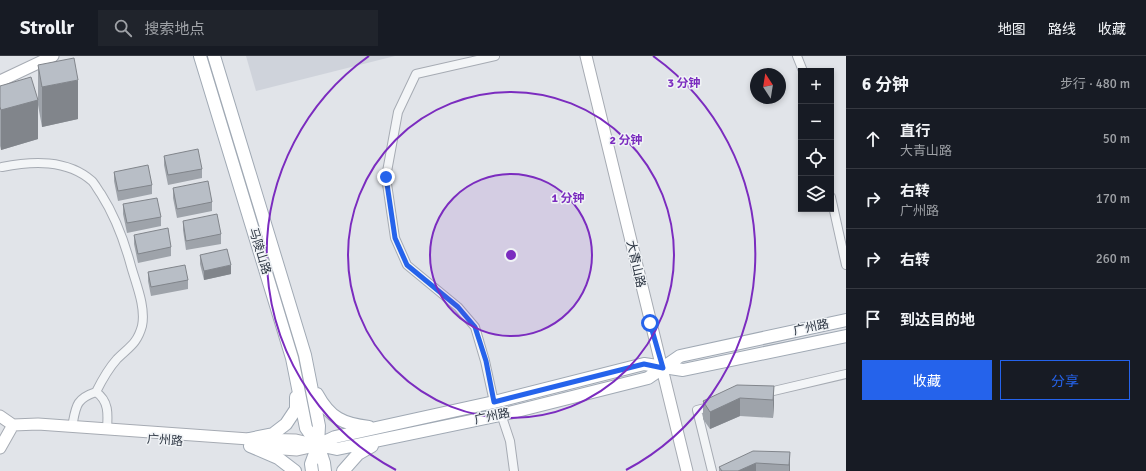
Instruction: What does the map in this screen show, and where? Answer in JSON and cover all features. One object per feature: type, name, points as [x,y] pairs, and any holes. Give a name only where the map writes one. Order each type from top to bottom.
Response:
[{"type":"main road","points":[[0,81],[53,56]]},
{"type":"main road","points":[[197,56],[204,70]]},
{"type":"main road","name":"马陵山路","points":[[200,56],[292,358],[306,428],[318,446],[325,471]]},
{"type":"main road","name":"大青山路","points":[[586,56],[687,471]]},
{"type":"main road","name":"马陵山路","points":[[216,58],[305,355],[320,426],[318,446],[311,464],[312,471]]},
{"type":"main road","name":"广州路","points":[[0,420],[38,431],[250,443],[296,440],[337,450],[501,414],[648,378],[680,356],[846,320]]},
{"type":"main road","name":"广州路","points":[[318,446],[335,437],[494,402],[644,364],[683,370],[846,336]]},
{"type":"main road","points":[[250,443],[273,434],[286,424],[296,409],[297,382]]},
{"type":"main road","points":[[310,383],[324,407],[337,418],[355,425],[380,428]]},
{"type":"main road","name":"广州路","points":[[0,416],[13,425],[38,424],[107,429],[250,443]]},
{"type":"main road","points":[[0,448],[13,425]]},
{"type":"main road","points":[[343,471],[358,454],[383,440]]},
{"type":"main road","points":[[250,443],[278,458],[296,471]]},
{"type":"street","points":[[494,402],[486,361],[475,327],[458,307],[407,265],[395,238],[386,177],[398,112],[416,74],[495,56]]},
{"type":"street","points":[[797,56],[802,68]]},
{"type":"street","points":[[1,166],[21,163],[52,163],[70,167],[92,182],[110,208],[123,237],[142,306],[142,325],[135,343],[117,360],[104,376],[96,392],[85,396],[77,403],[72,427]]},
{"type":"street","points":[[834,211],[846,265]]},
{"type":"street","points":[[757,395],[846,374]]},
{"type":"street","points":[[96,392],[102,396],[107,407],[107,429]]},
{"type":"street","points":[[712,471],[698,410],[720,404]]},
{"type":"street","points":[[501,414],[510,441],[514,471]]},
{"type":"shaded area","points":[[246,56],[395,56],[256,91]]},
{"type":"building","points":[[74,58],[78,80],[42,87],[38,65]]},
{"type":"building","points":[[31,77],[38,100],[1,110],[0,86]]},
{"type":"building","points":[[198,149],[202,169],[168,175],[164,156]]},
{"type":"building","points":[[148,165],[152,185],[118,191],[114,172]]},
{"type":"building","points":[[208,181],[212,202],[177,209],[173,188]]},
{"type":"building","points":[[157,198],[161,217],[127,223],[123,204]]},
{"type":"building","points":[[217,214],[221,234],[186,241],[183,221]]},
{"type":"building","points":[[168,228],[171,247],[138,254],[134,235]]},
{"type":"building","points":[[227,249],[231,265],[204,271],[200,255]]},
{"type":"building","points":[[185,265],[188,280],[151,287],[148,272]]},
{"type":"building","points":[[737,385],[774,386],[773,400],[740,398],[710,412],[703,401]]},
{"type":"building","points":[[753,451],[790,452],[789,465],[756,463],[738,471],[722,471],[719,467]]},
{"type":"route","points":[[386,177],[395,238],[407,265],[458,307],[475,327],[486,361],[494,402],[644,364],[663,368],[650,323]]}]
